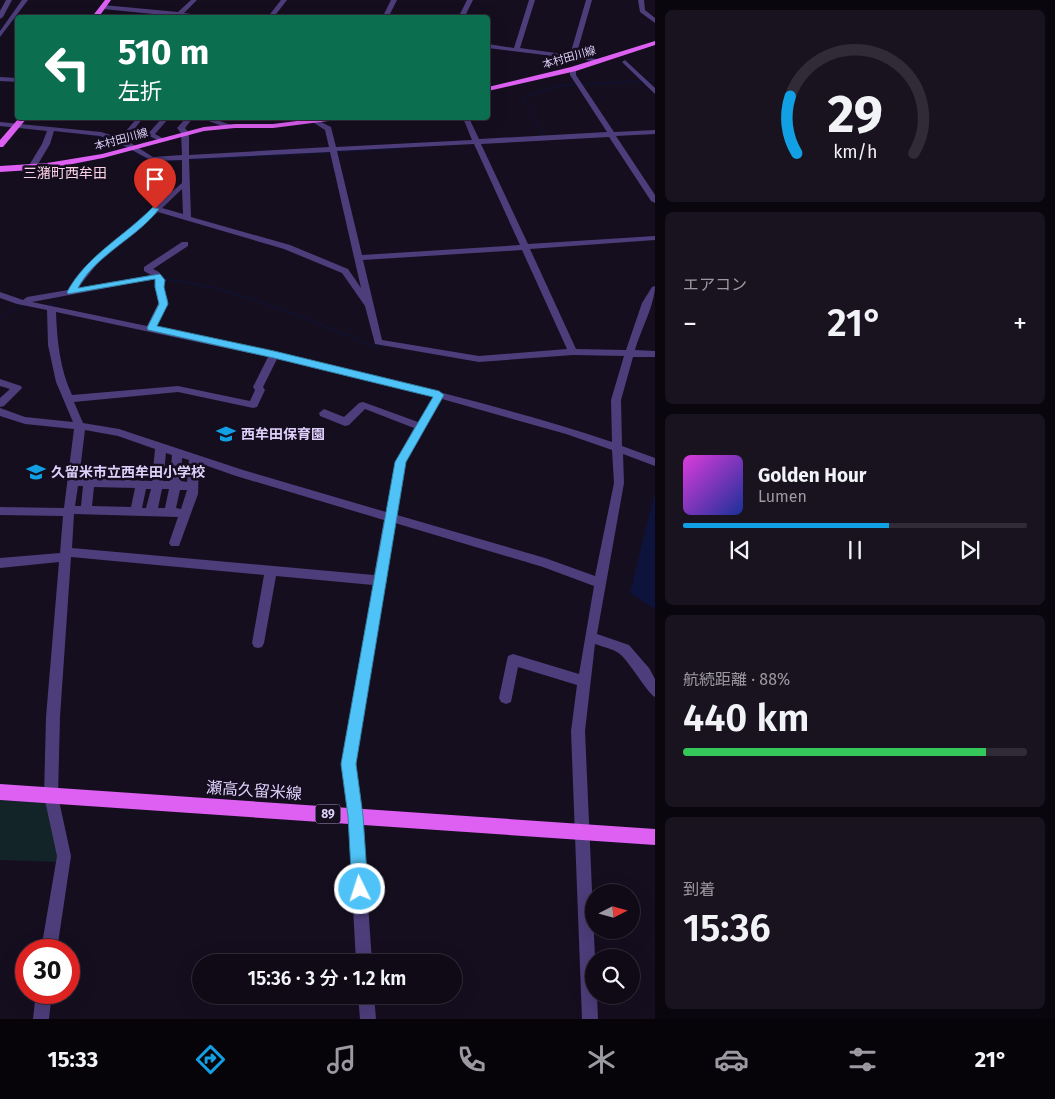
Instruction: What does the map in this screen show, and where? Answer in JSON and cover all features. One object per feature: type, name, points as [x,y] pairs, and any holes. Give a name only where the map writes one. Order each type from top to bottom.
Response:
[{"type":"main road","points":[[96,15],[108,0]]},
{"type":"main road","name":"本村田川線","points":[[490,89],[573,69],[655,43]]},
{"type":"main road","points":[[0,145],[20,120]]},
{"type":"main road","name":"本村田川線","points":[[0,169],[32,167],[103,156],[204,128],[273,126],[312,120]]},
{"type":"main road","name":"瀬高久留米線","points":[[0,792],[655,837]]},
{"type":"street","points":[[0,16],[9,0]]},
{"type":"street","points":[[0,35],[25,0]]},
{"type":"street","points":[[180,14],[194,0]]},
{"type":"street","points":[[272,15],[284,0]]},
{"type":"street","points":[[386,15],[394,0]]},
{"type":"street","points":[[462,15],[470,0]]},
{"type":"street","points":[[516,50],[532,0]]},
{"type":"street","points":[[573,57],[589,0]]},
{"type":"street","points":[[641,0],[642,11],[655,20]]},
{"type":"street","points":[[103,7],[158,15],[189,15]]},
{"type":"street","points":[[6,27],[15,28]]},
{"type":"street","points":[[490,46],[600,61]]},
{"type":"street","points":[[625,62],[655,92]]},
{"type":"street","points":[[573,69],[573,75],[655,201]]},
{"type":"street","points":[[0,79],[15,80]]},
{"type":"street","points":[[122,141],[138,120]]},
{"type":"street","points":[[162,140],[152,135],[163,120]]},
{"type":"street","points":[[186,218],[185,133],[181,128],[187,120]]},
{"type":"street","points":[[211,120],[230,126]]},
{"type":"street","points":[[312,120],[328,129],[378,342],[479,360],[573,352],[655,354]]},
{"type":"street","points":[[467,120],[573,352]]},
{"type":"street","points":[[0,124],[15,127]]},
{"type":"street","points":[[0,128],[51,128],[101,134],[122,141],[152,159],[655,132]]},
{"type":"street","points":[[32,167],[46,144],[51,128]]},
{"type":"street","points":[[72,292],[80,277],[90,265],[145,220],[182,185],[186,184]]},
{"type":"street","points":[[155,209],[287,247],[345,271],[372,311]]},
{"type":"street","points":[[359,258],[655,238]]},
{"type":"street","points":[[151,328],[164,304],[159,287],[160,280],[147,269],[185,244]]},
{"type":"street","points":[[20,302],[157,276]]},
{"type":"street","points":[[590,1019],[578,731],[590,637],[619,483],[616,449],[616,400],[629,353],[647,303],[655,289]]},
{"type":"street","points":[[0,295],[20,302],[274,355],[439,395],[568,431],[655,462]]},
{"type":"street","points":[[51,308],[53,345],[61,382],[80,427],[69,511],[52,717],[51,796],[64,856],[51,939]]},
{"type":"street","points":[[68,399],[178,389],[252,405],[260,390],[258,387],[259,381],[274,355]]},
{"type":"street","points":[[0,382],[17,388],[0,404]]},
{"type":"street","points":[[364,954],[355,816],[348,764],[392,519],[400,462],[439,395]]},
{"type":"street","points":[[324,413],[345,422],[363,405],[421,427]]},
{"type":"street","points":[[0,412],[26,421],[106,429],[194,458],[220,464],[240,473],[545,563],[600,583]]},
{"type":"street","points":[[152,512],[161,447]]},
{"type":"street","points":[[170,513],[178,453]]},
{"type":"street","points":[[174,543],[192,494],[194,458]]},
{"type":"street","points":[[73,482],[192,486]]},
{"type":"street","points":[[86,511],[89,483]]},
{"type":"street","points":[[136,512],[141,484]]},
{"type":"street","points":[[0,511],[184,513]]},
{"type":"street","points":[[0,563],[65,555],[381,581]]},
{"type":"street","points":[[258,643],[271,571]]},
{"type":"street","points":[[590,637],[624,648],[644,672],[655,691]]},
{"type":"street","points":[[506,698],[514,660],[584,681]]},
{"type":"street","points":[[41,1019],[43,1004]]},
{"type":"street","points":[[367,1004],[368,1019]]},
{"type":"shaded area","points":[[655,492],[655,609],[630,593]]},
{"type":"shaded area","points":[[0,800],[49,803],[59,862],[0,860]]},
{"type":"waterway","points":[[545,138],[523,97],[557,86],[655,80]]},
{"type":"waterway","points":[[86,134],[106,138],[123,146],[146,162],[184,160]]},
{"type":"waterway","points":[[336,152],[403,148]]},
{"type":"waterway","points":[[188,160],[331,152]]},
{"type":"waterway","points":[[162,279],[218,289],[245,297],[298,315],[376,347],[384,345]]},
{"type":"waterway","points":[[48,304],[54,305],[61,296]]},
{"type":"waterway","points":[[0,318],[22,305]]},
{"type":"place","name":"西牟田保育園","points":[[226,434]]},
{"type":"place","name":"久留米市立西牟田小学校","points":[[36,472]]},
{"type":"district","name":"三潴町西牟田","points":[[65,173]]},
{"type":"route","points":[[155,209],[145,220],[90,265],[80,277],[72,292],[157,276],[160,280],[159,287],[164,304],[151,328],[274,355],[439,395],[400,462],[392,519],[348,764],[355,816],[360,889]]}]
